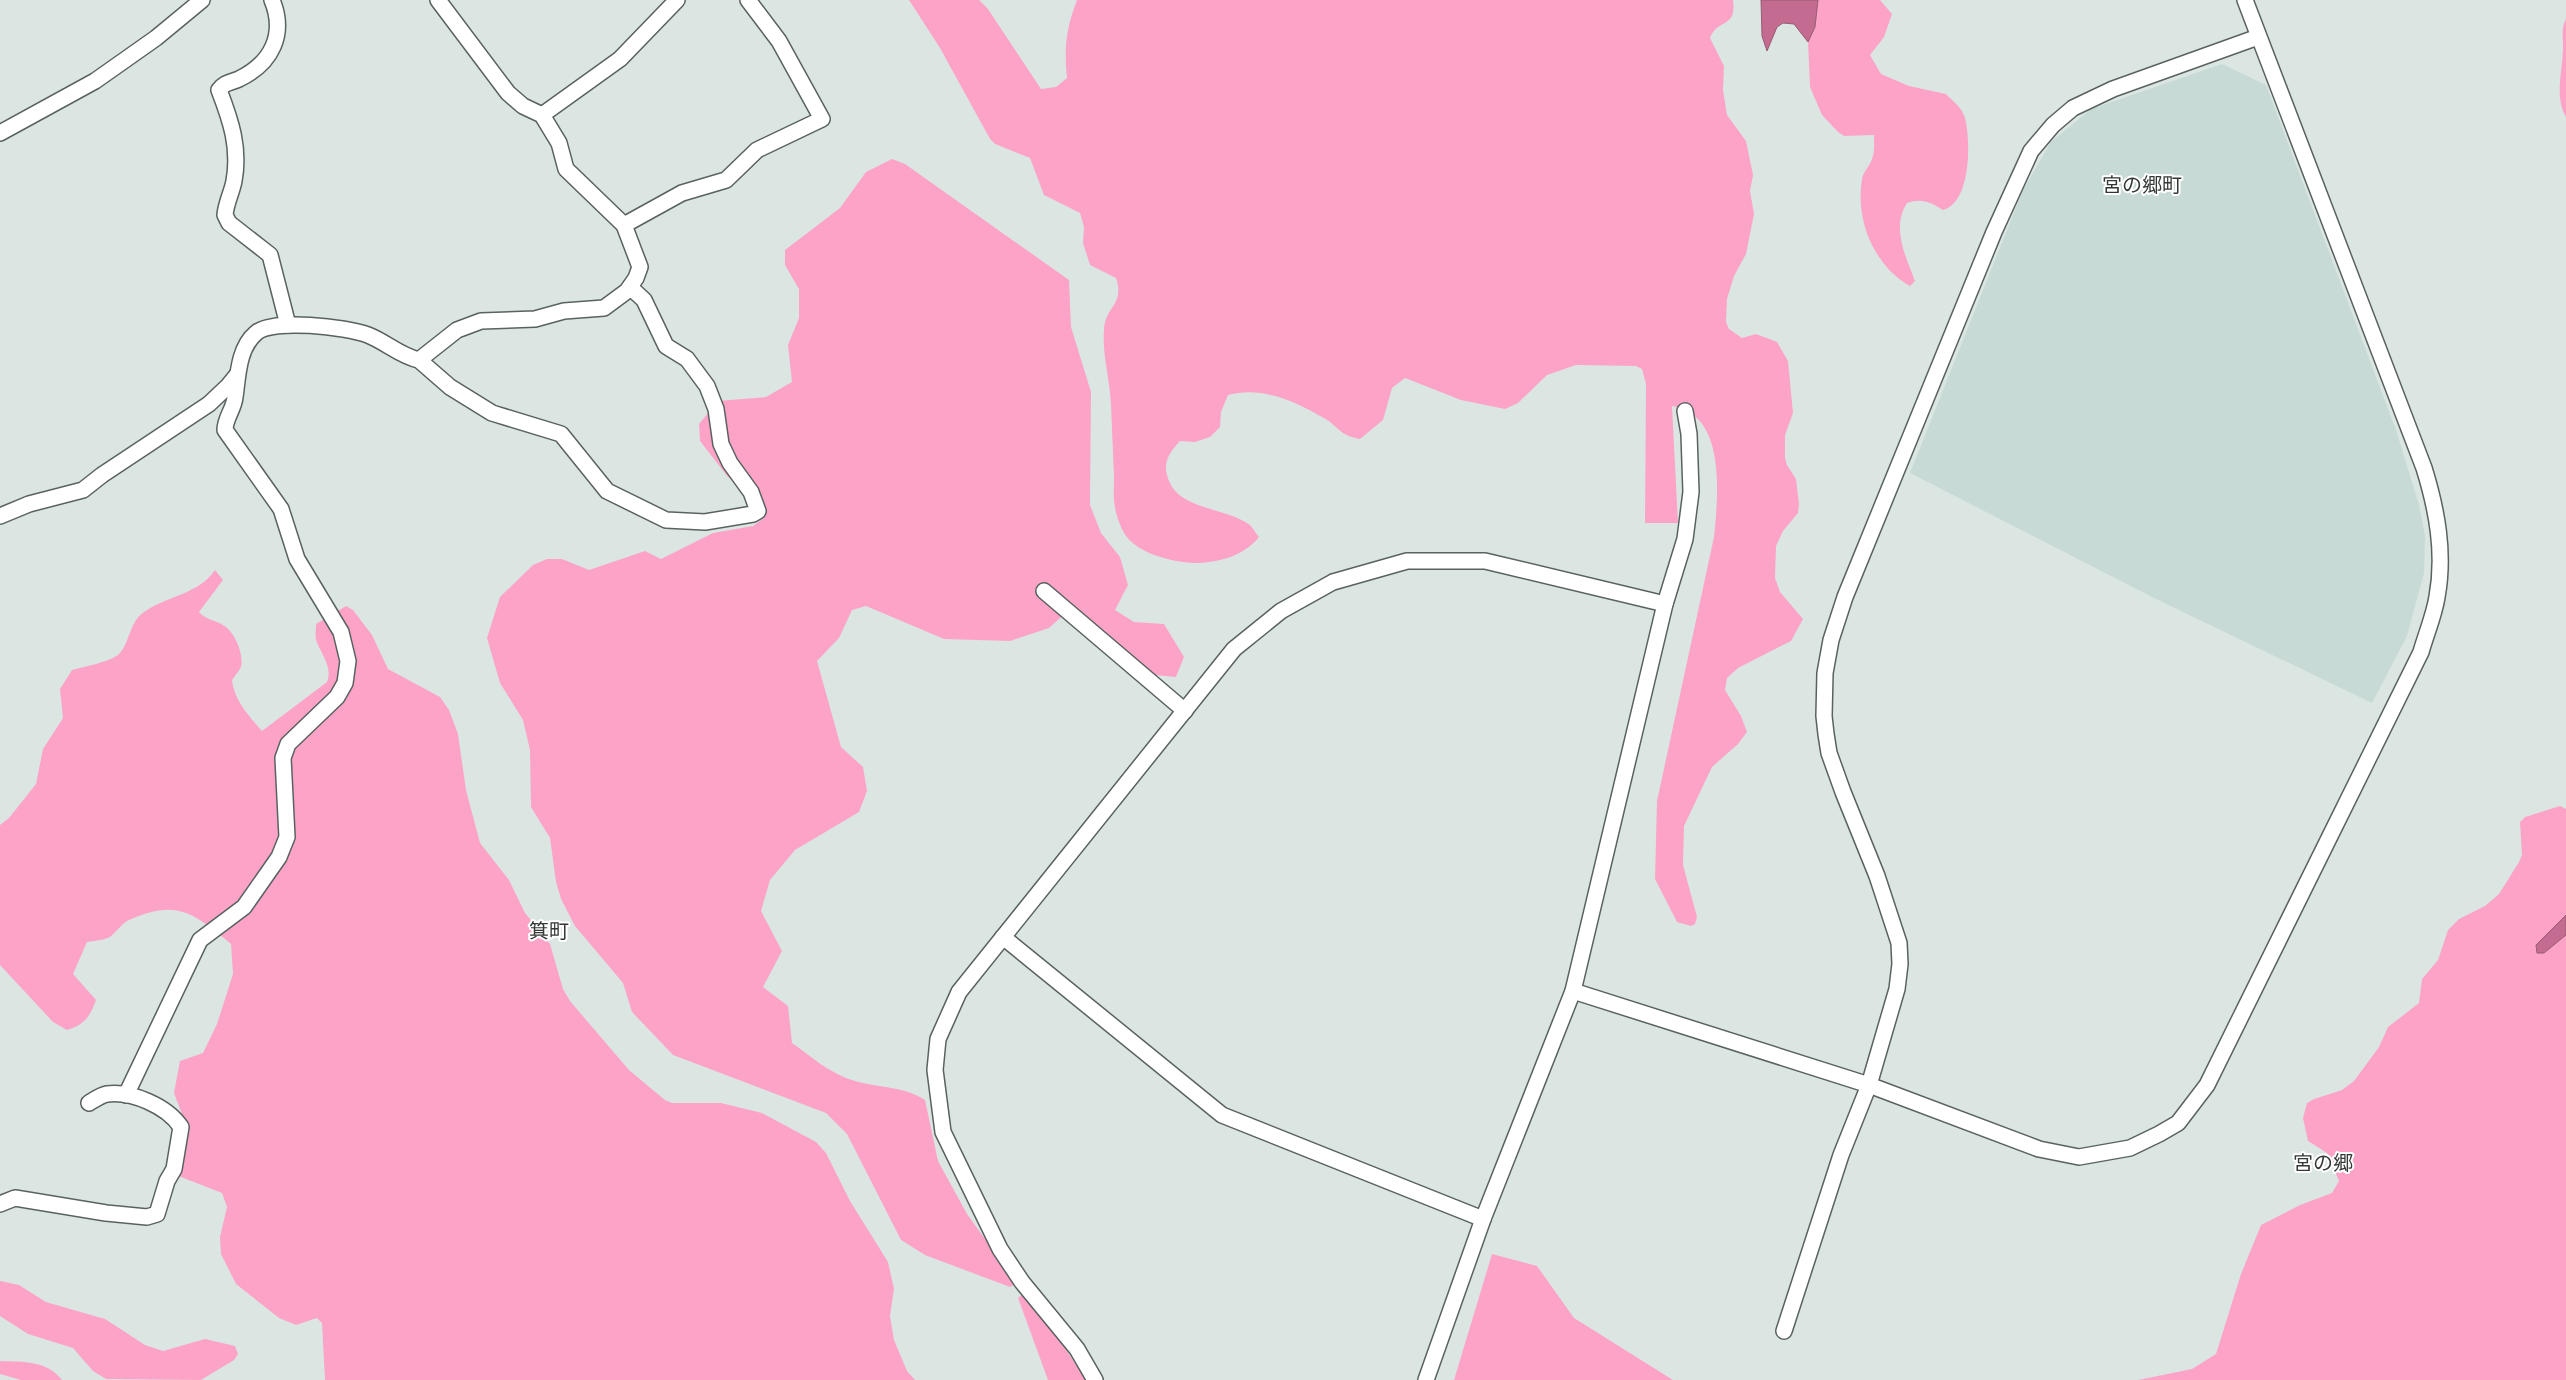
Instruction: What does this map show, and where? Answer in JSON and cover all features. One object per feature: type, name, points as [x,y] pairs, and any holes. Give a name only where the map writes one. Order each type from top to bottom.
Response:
[{"type":"street","points":[[0,133],[95,81],[156,38],[202,0]]},
{"type":"street","points":[[272,0],[278,15],[278,36],[270,52],[259,66],[239,79],[224,84],[219,90],[233,126],[236,161],[234,183],[225,214],[229,223],[270,255],[288,325]]},
{"type":"street","points":[[419,360],[457,330],[481,321],[536,319],[564,311],[604,308],[630,287],[640,267],[624,225],[566,169],[559,143],[542,115],[523,106],[508,93],[438,0]]},
{"type":"street","points":[[542,115],[620,59],[677,0]]},
{"type":"street","points":[[624,225],[682,193],[726,180],[757,150],[822,119],[779,41],[748,0]]},
{"type":"street","points":[[1573,991],[1869,1085],[2039,1149],[2079,1157],[2130,1148],[2178,1123],[2207,1085],[2421,652],[2437,597],[2440,559],[2437,510],[2424,468],[2245,0]]},
{"type":"street","points":[[1784,1331],[1841,1155],[1869,1085],[1897,990],[1900,964],[1899,943],[1893,924],[1877,876],[1829,753],[1826,734],[1824,695],[1828,656],[1831,640],[1850,582],[1994,232],[2031,151],[2053,125],[2073,108],[2113,89],[2258,38]]},
{"type":"street","points":[[126,1095],[200,940],[244,906],[279,857],[287,837],[283,758],[288,744],[337,697],[345,683],[348,661],[342,632],[297,559],[282,510],[225,430],[225,424],[235,400],[237,375],[246,346],[256,332],[288,325],[336,327],[368,335],[409,358],[419,360],[450,387],[492,413],[560,434],[607,491],[666,520],[705,522],[753,514],[758,511],[751,492],[730,463],[721,444],[716,409],[707,386],[687,359],[666,346],[644,300],[630,287]]},
{"type":"street","points":[[0,516],[28,504],[83,490],[102,475],[209,404],[237,375]]},
{"type":"street","points":[[1426,1380],[1483,1219],[1573,991],[1665,604],[1685,539],[1690,492],[1689,434],[1685,411]]},
{"type":"street","points":[[1095,1380],[1077,1349],[1022,1282],[1000,1249],[943,1132],[935,1070],[938,1039],[959,992],[1234,649],[1282,611],[1333,582],[1406,561],[1485,561],[1665,604]]},
{"type":"street","points":[[1044,591],[1185,711]]},
{"type":"street","points":[[1003,937],[1222,1115],[1483,1219]]},
{"type":"street","points":[[0,1204],[14,1198],[106,1213],[148,1217],[157,1214],[167,1181],[174,1169],[181,1126],[174,1116],[158,1106],[126,1095],[106,1094],[89,1103]]},
{"type":"shaded area","points":[[909,0],[979,0],[988,9],[1041,89],[1056,87],[1067,78],[1067,38],[1070,20],[1077,0],[1733,0],[1732,15],[1713,32],[1710,38],[1724,66],[1723,90],[1727,115],[1746,141],[1753,175],[1750,191],[1754,214],[1746,254],[1734,276],[1727,299],[1726,322],[1729,329],[1742,338],[1756,334],[1777,342],[1788,361],[1793,413],[1785,435],[1785,458],[1796,479],[1799,504],[1798,513],[1783,531],[1776,546],[1775,578],[1780,592],[1803,619],[1791,641],[1738,668],[1727,678],[1725,690],[1741,716],[1747,732],[1738,744],[1712,767],[1684,826],[1683,865],[1697,917],[1695,924],[1691,926],[1677,922],[1655,879],[1657,801],[1714,537],[1717,501],[1715,460],[1711,440],[1702,424],[1690,412],[1672,406],[1678,523],[1645,523],[1646,384],[1642,369],[1636,366],[1576,365],[1547,375],[1518,403],[1505,409],[1461,400],[1405,378],[1392,388],[1383,420],[1360,439],[1348,436],[1329,421],[1313,412],[1278,397],[1254,392],[1228,395],[1221,412],[1220,427],[1210,437],[1195,442],[1180,441],[1171,452],[1167,461],[1167,475],[1172,487],[1190,502],[1239,519],[1250,525],[1259,537],[1253,544],[1238,554],[1221,560],[1203,563],[1167,559],[1139,548],[1122,530],[1116,514],[1114,500],[1111,405],[1105,358],[1104,330],[1105,322],[1118,294],[1116,278],[1090,265],[1083,243],[1084,227],[1080,213],[1044,195],[1030,158],[995,144],[990,139],[940,48]]},
{"type":"shaded area","points":[[1761,0],[1818,0],[1815,27],[1808,42],[1794,24],[1783,23],[1777,27],[1767,51],[1762,36]]},
{"type":"shaded area","points":[[1818,0],[1880,0],[1892,14],[1884,37],[1870,55],[1881,74],[1909,86],[1946,94],[1960,108],[1965,118],[1968,141],[1967,170],[1959,196],[1952,205],[1943,210],[1930,203],[1917,201],[1907,203],[1902,213],[1900,232],[1904,252],[1915,281],[1910,286],[1886,267],[1877,254],[1870,240],[1861,210],[1862,179],[1873,156],[1874,135],[1844,136],[1838,132],[1822,115],[1810,87],[1808,42],[1815,27]]},
{"type":"shaded area","points":[[2566,19],[2566,117],[2560,100],[2560,83],[2563,29]]},
{"type":"shaded area","points":[[2222,64],[2266,85],[2396,430],[2419,505],[2425,536],[2424,573],[2407,636],[2372,703],[2156,599],[1910,473],[2023,190],[2051,142],[2091,109]]},
{"type":"shaded area","points":[[892,159],[905,164],[1069,280],[1071,327],[1091,392],[1090,505],[1101,533],[1120,557],[1128,585],[1115,610],[1134,622],[1164,624],[1184,657],[1176,677],[1154,675],[1069,610],[1049,628],[1010,641],[944,639],[866,606],[852,610],[839,638],[817,661],[841,747],[863,767],[867,791],[859,812],[795,850],[770,880],[761,911],[782,951],[763,987],[788,1006],[792,1043],[822,1065],[846,1078],[909,1092],[925,1100],[938,1161],[967,1214],[1017,1283],[1010,1287],[925,1255],[901,1240],[847,1134],[826,1113],[673,1055],[632,1012],[623,983],[575,926],[561,899],[556,882],[550,838],[531,807],[530,750],[523,720],[500,683],[487,638],[500,597],[533,565],[547,559],[562,559],[589,570],[645,551],[661,559],[713,533],[753,526],[764,518],[764,503],[728,477],[700,441],[699,424],[718,401],[766,397],[792,382],[788,345],[799,318],[799,289],[785,265],[785,250],[840,208],[866,172]]},
{"type":"shaded area","points":[[215,570],[223,580],[199,612],[205,617],[223,625],[235,638],[242,662],[241,667],[232,680],[233,687],[243,707],[262,731],[327,682],[329,671],[316,640],[316,624],[346,606],[353,610],[372,635],[388,669],[440,697],[449,710],[458,734],[466,790],[480,843],[509,880],[525,913],[550,944],[563,989],[570,1001],[629,1070],[665,1100],[672,1103],[721,1103],[762,1113],[816,1142],[826,1153],[850,1201],[888,1262],[894,1289],[890,1316],[894,1340],[907,1371],[915,1380],[325,1380],[322,1323],[317,1318],[296,1325],[279,1318],[236,1284],[221,1254],[220,1237],[227,1207],[222,1193],[176,1175],[185,1122],[174,1093],[180,1061],[203,1053],[217,1024],[233,974],[231,944],[206,924],[183,912],[172,910],[159,911],[144,914],[127,921],[110,937],[87,942],[73,974],[96,1000],[86,1020],[78,1026],[67,1030],[53,1022],[0,965],[0,825],[9,818],[36,784],[43,749],[63,718],[60,689],[72,670],[103,662],[119,654],[135,621],[144,612],[192,590]]},
{"type":"shaded area","points":[[2560,806],[2566,809],[2566,915],[2536,945],[2544,953],[2566,935],[2566,1380],[2138,1380],[2192,1369],[2216,1354],[2241,1274],[2261,1225],[2300,1205],[2332,1193],[2339,1181],[2327,1153],[2308,1141],[2303,1118],[2307,1103],[2342,1090],[2354,1081],[2379,1047],[2388,1027],[2419,1003],[2422,979],[2438,960],[2448,930],[2459,919],[2485,906],[2499,894],[2522,855],[2520,822],[2525,817]]},
{"type":"shaded area","points":[[2566,915],[2566,935],[2544,953],[2537,953],[2536,945]]},
{"type":"shaded area","points":[[1492,1254],[1537,1266],[1574,1318],[1673,1380],[1454,1380]]},
{"type":"shaded area","points":[[0,1281],[19,1285],[46,1302],[105,1319],[145,1345],[163,1351],[205,1339],[235,1346],[238,1354],[234,1360],[201,1380],[106,1379],[93,1371],[73,1348],[28,1334],[0,1316]]},
{"type":"shaded area","points":[[1024,1293],[1047,1321],[1086,1380],[1048,1380],[1018,1298]]},
{"type":"shaded area","points":[[0,1361],[42,1365],[56,1373],[62,1380],[21,1380],[0,1374]]},
{"type":"district","name":"宮の郷町","points":[[2142,185]]},
{"type":"district","name":"箕町","points":[[549,931]]},
{"type":"district","name":"宮の郷","points":[[2323,1163]]}]
